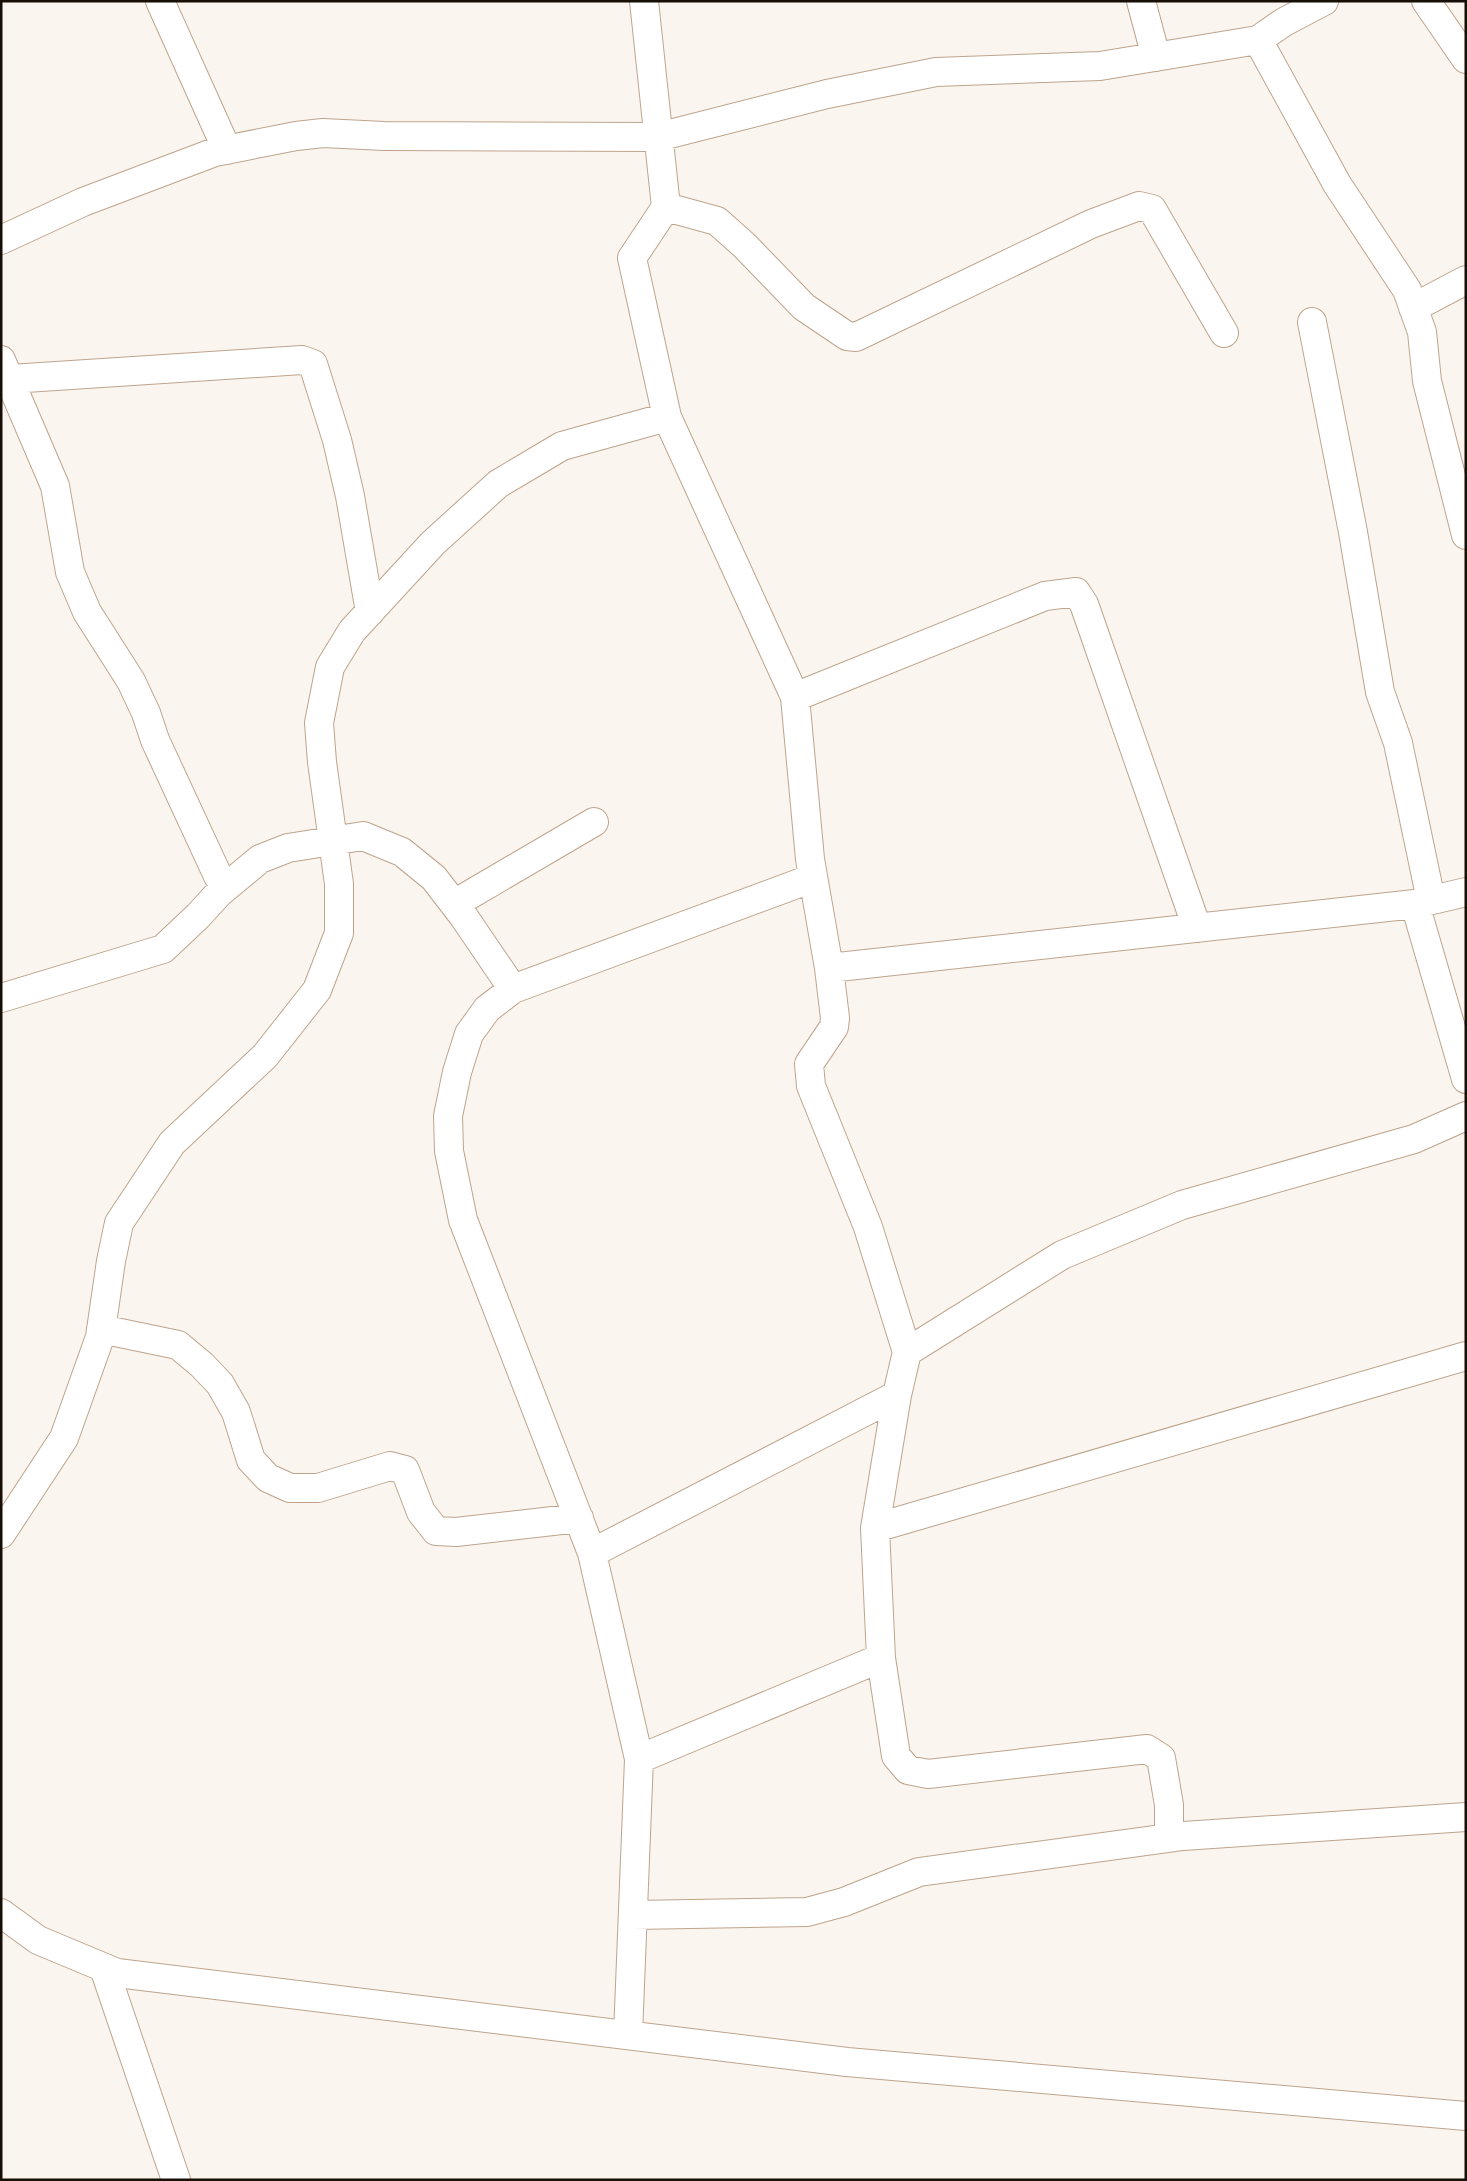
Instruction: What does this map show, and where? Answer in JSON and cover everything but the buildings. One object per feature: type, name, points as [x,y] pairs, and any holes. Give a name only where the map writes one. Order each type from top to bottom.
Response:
[{"type":"street","points":[[160,1],[227,150]]},
{"type":"street","points":[[644,1],[666,207],[632,258],[667,417],[795,697],[813,878],[835,1018],[834,1028],[809,1064],[812,1086],[868,1227],[907,1352],[897,1395],[875,1528],[881,1658],[896,1756],[908,1770],[928,1774],[1147,1749],[1161,1758],[1169,1805],[1169,1837]]},
{"type":"street","points":[[1141,1],[1156,57]]},
{"type":"street","points":[[1,240],[83,202],[215,152],[296,136],[323,133],[384,136],[658,137],[827,94],[936,72],[1100,66],[1258,40],[1284,22],[1324,1]]},
{"type":"street","points":[[1426,1],[1466,59]]},
{"type":"street","points":[[1258,40],[1338,184],[1406,290],[1422,332],[1427,381],[1466,535]]},
{"type":"street","points":[[666,207],[717,221],[745,246],[804,307],[846,336],[856,337],[1092,224],[1139,206],[1152,209],[1224,333]]},
{"type":"street","points":[[1413,308],[1466,280]]},
{"type":"street","points":[[1312,322],[1354,532],[1380,692],[1398,743],[1423,902],[1466,1079]]},
{"type":"street","points":[[218,876],[155,740],[146,713],[131,681],[87,612],[70,572],[55,486],[5,370],[302,360],[312,364],[336,440],[350,496],[370,612]]},
{"type":"street","points":[[1,1534],[64,1438],[100,1337],[111,1261],[119,1223],[172,1143],[265,1056],[317,990],[339,933],[339,884],[319,723],[330,667],[352,631],[433,543],[498,484],[562,446],[667,417]]},
{"type":"street","points":[[795,697],[1045,596],[1076,592],[1084,604],[1197,928]]},
{"type":"street","points":[[454,904],[594,822]]},
{"type":"street","points":[[1,998],[163,949],[219,893],[260,859],[288,848],[363,836],[402,852],[434,878],[513,989]]},
{"type":"street","points":[[628,2036],[639,1759],[592,1553],[463,1220],[449,1151],[448,1116],[457,1072],[469,1034],[486,1008],[513,989],[813,878]]},
{"type":"street","points":[[828,968],[1423,902],[1466,892]]},
{"type":"street","points":[[907,1352],[1062,1255],[1182,1206],[1414,1139],[1466,1116]]},
{"type":"street","points":[[101,1329],[178,1345],[202,1364],[220,1384],[236,1412],[251,1460],[268,1478],[290,1488],[318,1488],[390,1466],[405,1470],[421,1512],[436,1531],[456,1532],[579,1518]]},
{"type":"street","points":[[875,1528],[1466,1356]]},
{"type":"street","points":[[592,1553],[897,1395]]},
{"type":"street","points":[[639,1759],[881,1658]]},
{"type":"street","points":[[633,1915],[807,1912],[844,1902],[919,1872],[1169,1837],[1466,1817]]},
{"type":"street","points":[[1,1913],[38,1940],[117,1973],[848,2062],[1466,2116]]},
{"type":"street","points":[[104,1968],[176,2180]]}]
